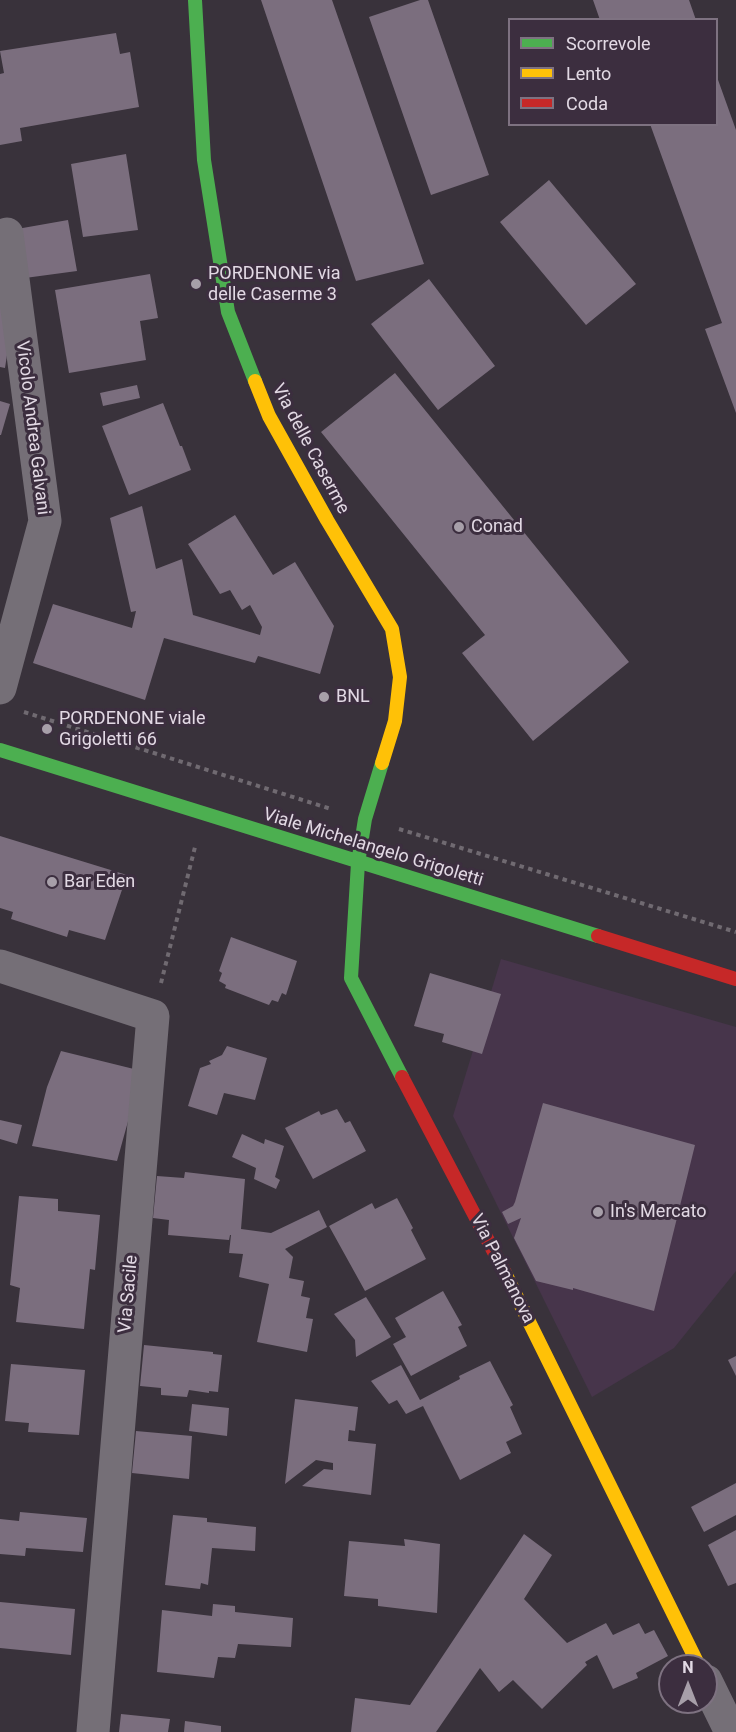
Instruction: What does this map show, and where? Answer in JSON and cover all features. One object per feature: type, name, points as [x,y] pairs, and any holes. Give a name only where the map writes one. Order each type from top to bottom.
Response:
[{"type":"street","name":"Via delle Caserme","points":[[195,0],[204,159],[228,312],[269,416],[392,629],[400,677],[395,721],[365,819],[358,863]]},
{"type":"street","name":"Vicolo Andrea Galvani","points":[[0,688],[45,521],[6,234]]},
{"type":"street","name":"Viale Michelangelo Grigoletti","points":[[0,750],[736,980]]},
{"type":"street","name":"Via Palmanova","points":[[358,863],[351,978],[496,1256],[693,1654]]},
{"type":"street","points":[[0,966],[153,1016]]},
{"type":"street","name":"Via Sacile","points":[[93,1732],[153,1016]]},
{"type":"street","points":[[718,1705],[731,1732]]},
{"type":"path","points":[[153,1016],[203,814]]},
{"type":"shaded area","points":[[501,959],[736,1027],[736,1271],[674,1348],[592,1397],[453,1116]]},
{"type":"building","points":[[261,0],[332,0],[424,264],[356,281]]},
{"type":"building","points":[[420,0],[428,0],[489,175],[431,195],[369,17]]},
{"type":"building","points":[[593,0],[689,0],[695,18],[599,18]]},
{"type":"building","points":[[116,33],[120,54],[130,52],[139,107],[20,128],[22,141],[0,145],[0,74],[4,73],[0,51]]},
{"type":"building","points":[[718,80],[736,130],[736,413],[705,329],[722,323],[651,126],[718,126]]},
{"type":"building","points":[[126,154],[138,230],[83,237],[71,164]]},
{"type":"building","points":[[549,180],[636,284],[586,325],[500,222]]},
{"type":"building","points":[[68,220],[77,271],[25,278],[17,229]]},
{"type":"building","points":[[0,270],[11,329],[5,368],[0,367]]},
{"type":"building","points":[[150,274],[158,318],[140,321],[146,360],[69,373],[55,290]]},
{"type":"building","points":[[429,279],[495,366],[438,410],[371,324]]},
{"type":"building","name":"Conad","points":[[395,373],[629,662],[533,741],[462,653],[485,635],[321,432]]},
{"type":"building","points":[[137,385],[140,398],[103,406],[100,393]]},
{"type":"building","points":[[0,401],[10,404],[1,435],[0,435]]},
{"type":"building","points":[[163,403],[191,470],[129,495],[102,426]]},
{"type":"building","points":[[142,506],[156,569],[182,559],[193,615],[260,635],[262,627],[250,605],[242,610],[230,590],[220,594],[188,544],[235,515],[273,575],[295,562],[334,626],[320,674],[258,656],[255,663],[164,638],[145,700],[33,663],[53,604],[132,628],[136,611],[131,612],[110,518]]},
{"type":"building","points":[[0,836],[127,875],[105,940],[69,930],[67,937],[11,919],[13,912],[0,908]]},
{"type":"building","points":[[231,937],[297,961],[286,995],[282,993],[278,1002],[272,1000],[269,1005],[225,988],[226,985],[219,981],[222,973],[219,971]]},
{"type":"building","points":[[430,973],[501,994],[482,1054],[442,1042],[444,1034],[414,1026]]},
{"type":"building","points":[[227,1046],[267,1058],[255,1100],[224,1093],[217,1115],[188,1106],[200,1068],[211,1064],[209,1061],[222,1055]]},
{"type":"building","points":[[61,1051],[142,1071],[117,1161],[32,1146],[47,1087]]},
{"type":"building","name":"In's Mercato","points":[[543,1103],[695,1145],[654,1311],[573,1288],[573,1290],[536,1281],[514,1238],[521,1218],[508,1224],[502,1212],[513,1206],[515,1202]]},
{"type":"building","points":[[337,1109],[345,1123],[350,1121],[366,1151],[313,1179],[285,1128],[319,1111],[321,1115]]},
{"type":"building","points":[[0,1120],[22,1125],[17,1144],[0,1139]]},
{"type":"building","points":[[242,1134],[264,1144],[265,1139],[284,1146],[275,1177],[280,1180],[276,1189],[254,1179],[256,1168],[232,1157]]},
{"type":"building","points":[[185,1172],[245,1179],[241,1229],[271,1233],[319,1210],[327,1227],[285,1249],[293,1257],[289,1278],[304,1281],[301,1296],[310,1298],[306,1318],[313,1319],[307,1352],[257,1342],[269,1284],[239,1277],[243,1254],[229,1253],[231,1235],[229,1240],[168,1235],[169,1220],[153,1218],[157,1176],[184,1178]]},
{"type":"building","points":[[19,1196],[58,1199],[58,1211],[100,1215],[95,1270],[90,1269],[84,1329],[16,1322],[20,1288],[10,1285]]},
{"type":"building","points":[[397,1198],[426,1259],[365,1291],[329,1226],[372,1203],[375,1209]]},
{"type":"building","points":[[443,1291],[462,1325],[458,1327],[467,1346],[411,1376],[393,1344],[406,1337],[395,1318]]},
{"type":"building","points":[[366,1297],[391,1337],[356,1357],[355,1340],[334,1314]]},
{"type":"building","points":[[144,1345],[213,1352],[213,1354],[222,1355],[218,1392],[189,1390],[187,1397],[161,1395],[161,1388],[140,1386]]},
{"type":"building","points":[[736,1356],[736,1376],[728,1360]]},
{"type":"building","points":[[490,1361],[513,1405],[510,1407],[522,1434],[506,1442],[511,1453],[460,1480],[423,1406],[406,1414],[397,1400],[389,1404],[371,1381],[401,1365],[420,1400],[460,1379],[459,1376]]},
{"type":"building","points":[[11,1364],[85,1370],[79,1435],[28,1432],[29,1423],[5,1421]]},
{"type":"building","points":[[295,1399],[358,1407],[355,1431],[349,1430],[348,1441],[376,1444],[371,1495],[302,1486],[324,1469],[333,1470],[333,1463],[316,1460],[285,1484]]},
{"type":"building","points":[[192,1404],[229,1408],[227,1436],[189,1431]]},
{"type":"building","points":[[136,1431],[192,1436],[189,1479],[132,1473]]},
{"type":"building","points":[[736,1483],[736,1515],[704,1532],[691,1507]]},
{"type":"building","points":[[20,1512],[87,1518],[83,1552],[26,1548],[25,1556],[0,1554],[0,1519],[19,1521]]},
{"type":"building","points":[[173,1515],[207,1518],[207,1522],[256,1527],[255,1551],[212,1548],[208,1585],[201,1583],[200,1589],[165,1585]]},
{"type":"building","points":[[736,1530],[736,1583],[728,1586],[708,1545]]},
{"type":"building","points":[[524,1534],[552,1555],[524,1599],[567,1643],[606,1623],[613,1635],[639,1623],[645,1634],[654,1630],[667,1654],[658,1654],[658,1661],[636,1673],[638,1678],[613,1689],[597,1655],[585,1662],[587,1665],[542,1709],[513,1680],[499,1692],[480,1668],[436,1732],[351,1732],[355,1698],[410,1705]]},
{"type":"building","points":[[404,1539],[440,1544],[437,1613],[378,1606],[378,1599],[344,1596],[349,1541],[405,1546]]},
{"type":"building","points":[[0,1602],[75,1609],[71,1655],[0,1648]]},
{"type":"building","points":[[213,1604],[235,1606],[235,1612],[293,1618],[291,1647],[238,1644],[235,1658],[218,1657],[214,1678],[157,1672],[162,1610],[212,1616]]},
{"type":"building","points":[[121,1714],[170,1719],[168,1732],[119,1732]]},
{"type":"building","points":[[185,1721],[221,1726],[221,1732],[184,1732]]},
{"type":"traffic: fast","points":[[195,0],[204,160],[228,312],[255,381]]},
{"type":"traffic: fast","points":[[0,750],[598,936]]},
{"type":"traffic: fast","points":[[382,763],[365,819],[358,863],[351,978],[402,1077]]},
{"type":"traffic: slow","points":[[255,381],[269,416],[392,629],[400,677],[395,721],[382,763]]},
{"type":"traffic: slow","points":[[505,1273],[693,1654]]},
{"type":"traffic: jam","points":[[598,936],[736,979]]},
{"type":"traffic: jam","points":[[402,1077],[505,1273]]},
{"type":"place","name":"PORDENONE via delle Caserme 3","points":[[196,284]]},
{"type":"place","name":"Conad","points":[[459,527]]},
{"type":"place","name":"BNL","points":[[324,697]]},
{"type":"place","name":"PORDENONE viale Grigoletti 66","points":[[47,729]]},
{"type":"place","name":"Bar Eden","points":[[52,882]]},
{"type":"place","name":"In's Mercato","points":[[598,1212]]}]
